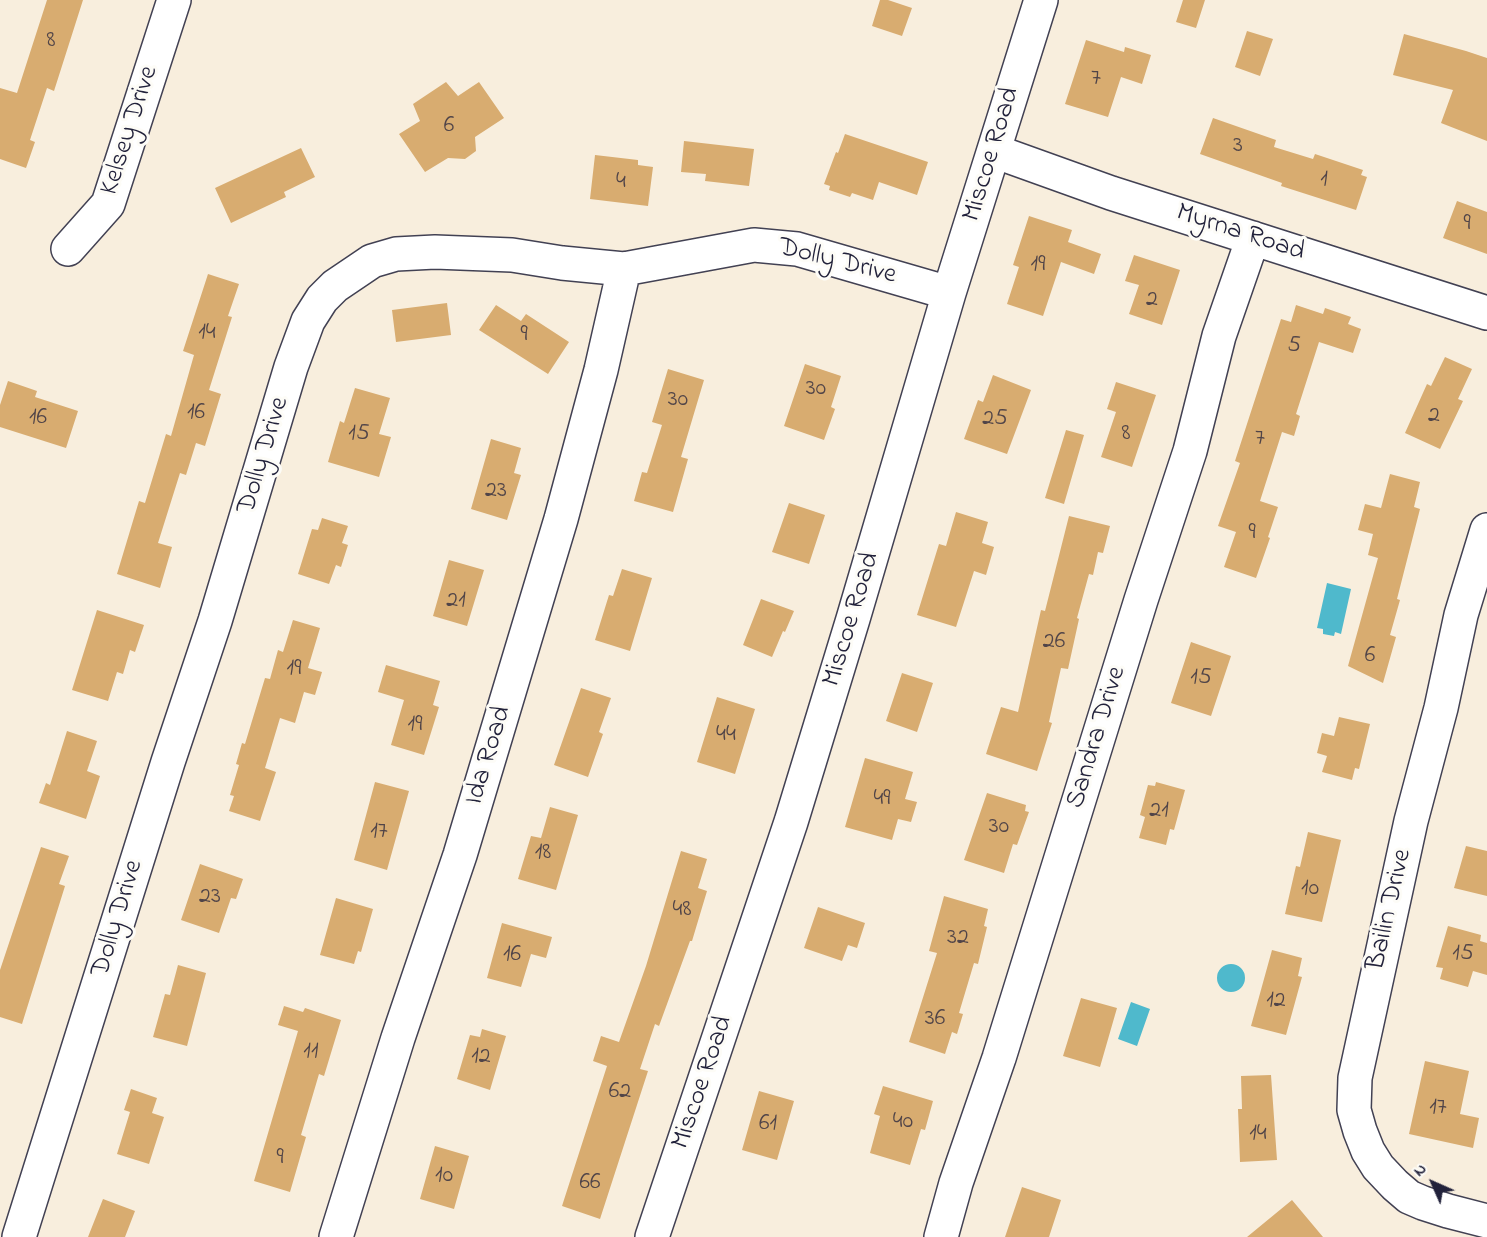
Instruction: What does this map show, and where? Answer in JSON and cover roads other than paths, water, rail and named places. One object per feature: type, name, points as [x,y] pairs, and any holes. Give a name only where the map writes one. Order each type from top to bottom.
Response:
[{"type":"street","name":"Kelsey Drive","points":[[68,249],[108,204],[174,0]]},
{"type":"street","name":"Miscoe Road","points":[[652,1237],[791,822],[854,619],[949,293],[1041,0]]},
{"type":"street","name":"Myrna Road","points":[[994,152],[1111,193],[1487,313]]},
{"type":"street","name":"Sandra Drive","points":[[941,1237],[956,1183],[999,1058],[1141,600],[1190,451],[1220,336],[1253,238]]},
{"type":"street","name":"Dolly Drive","points":[[19,1237],[168,762],[218,611],[291,367],[308,321],[322,299],[335,286],[372,261],[396,254],[435,252],[512,255],[573,265],[624,269],[754,245],[797,249],[949,293]]},
{"type":"street","name":"Ida Road","points":[[336,1237],[398,1038],[460,855],[561,519],[602,369],[624,269]]},
{"type":"street","name":"Bailin Drive","points":[[1487,530],[1461,615],[1441,708],[1406,844],[1354,1078],[1354,1110],[1368,1151],[1378,1167],[1395,1185],[1410,1197],[1423,1203],[1487,1221]]},
{"type":"water","points":[[1327,583],[1351,589],[1341,634],[1335,632],[1334,636],[1323,634],[1323,629],[1317,628]]},
{"type":"water","points":[[1231,964],[1241,968],[1245,978],[1241,988],[1231,992],[1221,988],[1217,978],[1221,968]]},
{"type":"water","points":[[1131,1002],[1150,1009],[1137,1046],[1118,1039]]}]
